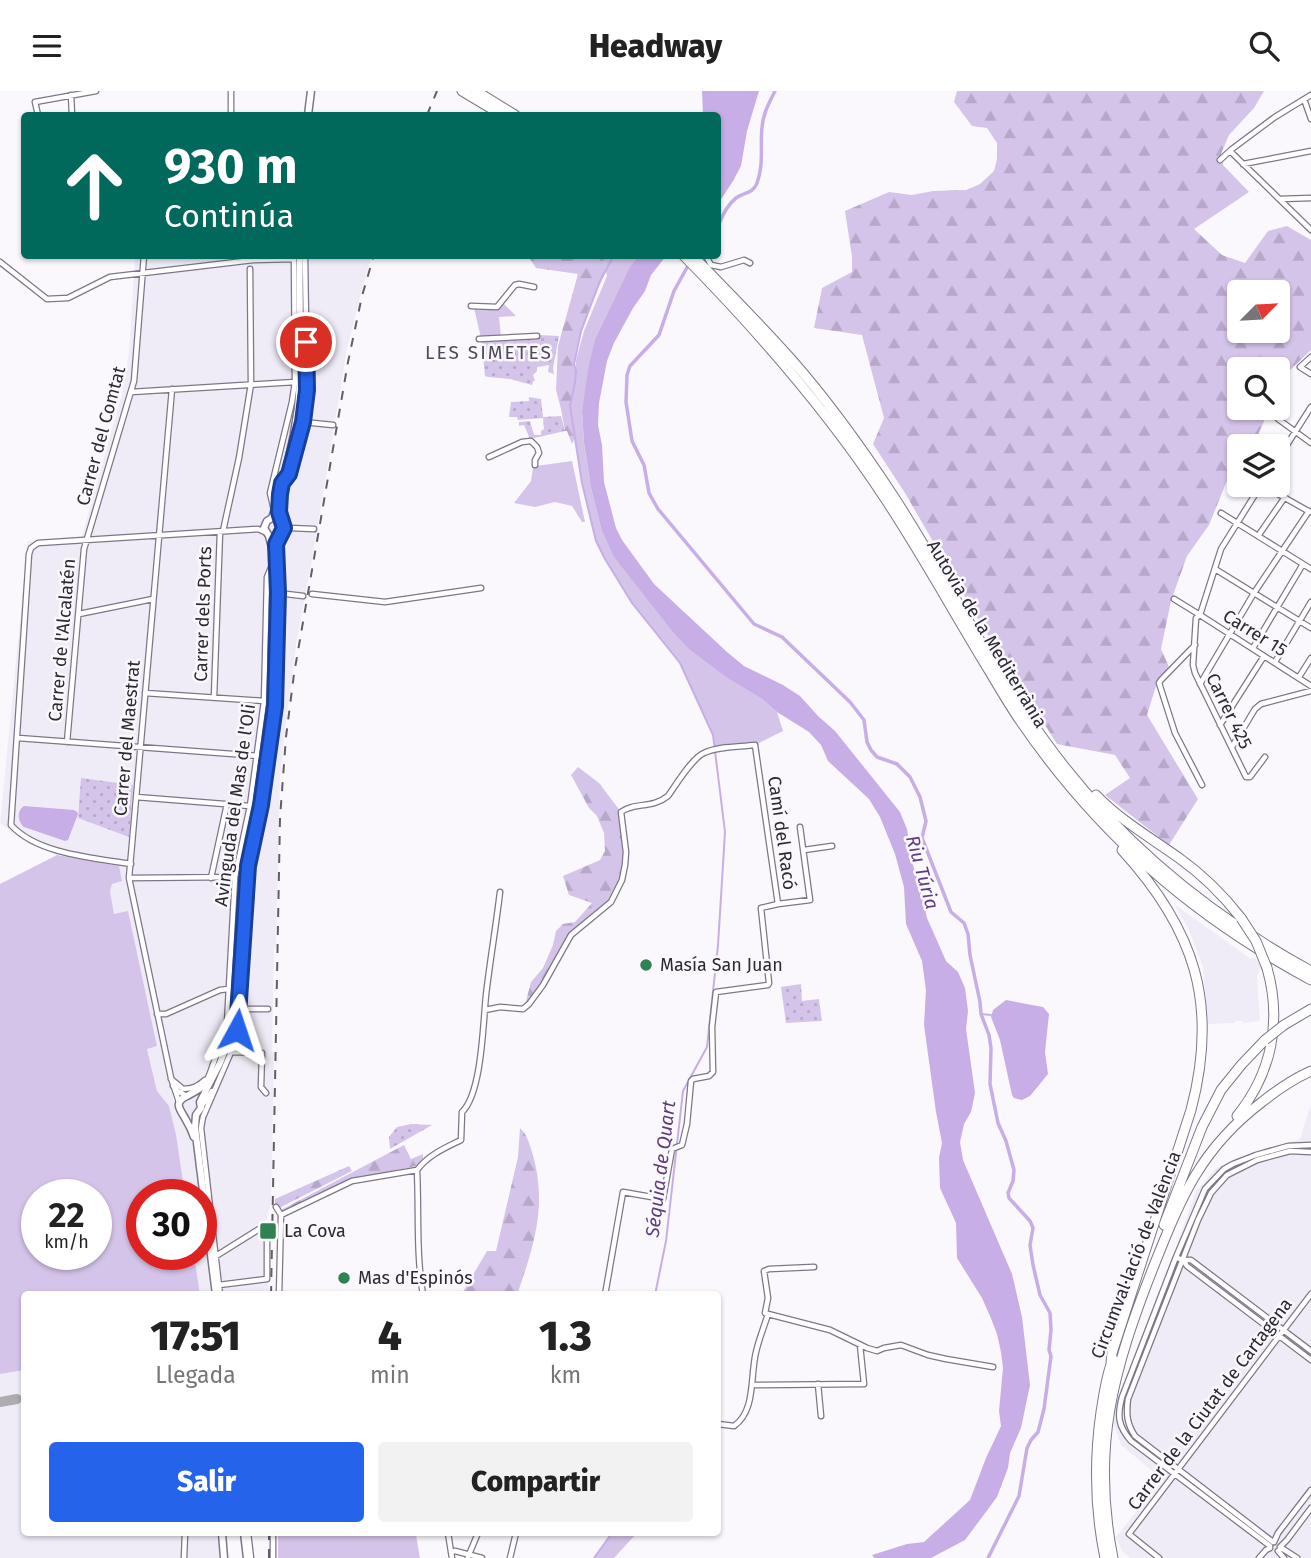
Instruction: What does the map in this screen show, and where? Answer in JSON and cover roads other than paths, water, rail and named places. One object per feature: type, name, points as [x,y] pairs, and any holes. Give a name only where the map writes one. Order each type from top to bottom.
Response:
[{"type":"highway","points":[[462,91],[497,112]]},
{"type":"highway","points":[[476,91],[510,112]]},
{"type":"highway","name":"Autovia de la Mediterrània","points":[[688,259],[757,321],[792,360],[861,448],[913,526],[1007,684],[1045,741],[1108,818],[1191,893],[1237,927],[1311,971]]},
{"type":"highway","name":"Autovia de la Mediterrània","points":[[695,259],[785,365],[855,454],[913,542],[1019,720],[1066,783],[1095,817],[1186,900],[1241,940],[1311,981]]},
{"type":"highway","points":[[1045,741],[1050,743],[1104,804],[1197,872],[1222,895],[1241,918],[1260,950],[1269,974],[1274,1000],[1275,1020],[1269,1057],[1256,1088],[1220,1140]]},
{"type":"highway","points":[[1095,817],[1098,824],[1158,894],[1181,934],[1197,981],[1203,1031],[1200,1067],[1191,1110],[1111,1363]]},
{"type":"highway","name":"Circumval·lació de València","points":[[1105,1558],[1099,1521],[1096,1463],[1103,1401],[1111,1363],[1202,1127],[1221,1090],[1265,1040],[1311,1009]]},
{"type":"highway","name":"Circumval·lació de València","points":[[1113,1558],[1106,1514],[1104,1464],[1115,1379],[1131,1327],[1171,1222],[1190,1182],[1220,1140],[1245,1114],[1285,1085],[1311,1071]]},
{"type":"main road","points":[[310,112],[313,91]]},
{"type":"main road","points":[[273,552],[264,531],[280,494],[295,429],[299,390],[296,259]]},
{"type":"main road","points":[[217,1291],[195,1127],[196,1115],[214,1083],[233,1023],[243,866],[267,738],[271,689],[273,552],[282,531],[280,494]]},
{"type":"main road","points":[[273,515],[282,531]]},
{"type":"main road","points":[[264,531],[274,537],[282,531]]},
{"type":"main road","points":[[196,1141],[179,1103],[183,1097],[214,1083]]},
{"type":"main road","points":[[188,1095],[195,1097],[200,1105]]},
{"type":"main road","points":[[184,1116],[196,1115]]},
{"type":"main road","points":[[222,1536],[224,1558]]},
{"type":"main road","points":[[246,1536],[249,1558]]},
{"type":"street","points":[[37,112],[35,102],[96,91]]},
{"type":"street","points":[[231,91],[231,112]]},
{"type":"street","points":[[71,95],[72,112]]},
{"type":"street","points":[[1220,160],[1281,112],[1311,95]]},
{"type":"street","points":[[1304,99],[1311,119]]},
{"type":"street","points":[[1230,151],[1311,230]]},
{"type":"street","points":[[1243,164],[1311,151]]},
{"type":"street","points":[[1279,199],[1311,198]]},
{"type":"street","name":"Carrer del Comtat","points":[[87,540],[134,381],[144,259]]},
{"type":"street","points":[[0,262],[47,299],[68,298],[110,277],[264,259]]},
{"type":"street","points":[[273,515],[270,493],[295,381],[296,259]]},
{"type":"street","points":[[282,483],[289,474],[303,422],[307,390],[305,259]]},
{"type":"street","points":[[708,259],[711,265],[721,267],[744,260],[750,263]]},
{"type":"street","name":"Carrer dels Ports","points":[[214,697],[221,531],[239,459],[251,384],[250,269]]},
{"type":"street","points":[[471,306],[498,307],[515,285],[534,287]]},
{"type":"street","points":[[480,339],[537,336]]},
{"type":"street","points":[[1311,357],[1300,367],[1311,374]]},
{"type":"street","points":[[131,392],[295,381]]},
{"type":"street","name":"Carrer del Maestrat","points":[[172,389],[129,878],[170,1079],[179,1103]]},
{"type":"street","points":[[1290,440],[1311,408]]},
{"type":"street","points":[[1280,420],[1311,443]]},
{"type":"street","points":[[303,422],[334,425]]},
{"type":"street","points":[[489,457],[522,442],[531,441],[539,453],[535,465]]},
{"type":"street","name":"Carrer 15","points":[[1253,497],[1221,549],[1200,615],[1299,677],[1311,688]]},
{"type":"street","points":[[1199,685],[1281,550],[1310,512],[1285,497],[1258,536]]},
{"type":"street","points":[[1221,513],[1311,569]]},
{"type":"street","points":[[282,531],[314,529]]},
{"type":"street","points":[[131,864],[59,851],[32,840],[11,825],[29,554],[38,543],[221,531],[264,531]]},
{"type":"street","name":"Avinguda del Mas de l'Oli","points":[[206,1179],[201,1128],[214,1083],[231,1052],[237,1030],[248,866],[261,805],[275,706],[282,531]]},
{"type":"street","name":"Carrer de l'Alcalatén","points":[[68,742],[87,540]]},
{"type":"street","name":"Avinguda del Mas de l'Oli","points":[[202,1087],[209,1077],[225,1037],[227,1023],[234,877],[258,756],[264,701],[267,577],[273,564]]},
{"type":"street","points":[[1253,648],[1303,564]]},
{"type":"street","points":[[1215,569],[1311,628]]},
{"type":"street","points":[[312,594],[385,602],[481,588]]},
{"type":"street","points":[[278,593],[303,596]]},
{"type":"street","points":[[79,614],[153,599]]},
{"type":"street","points":[[1174,599],[1200,615]]},
{"type":"street","points":[[1275,662],[1311,602]]},
{"type":"street","name":"Carrer 425","points":[[1200,615],[1196,618],[1193,665],[1199,685],[1245,777],[1250,777],[1265,757]]},
{"type":"street","points":[[1195,645],[1159,683],[1175,733],[1202,785]]},
{"type":"street","points":[[1220,725],[1264,656]]},
{"type":"street","points":[[1299,677],[1311,658]]},
{"type":"street","points":[[1231,748],[1255,709],[1261,704],[1311,688]]},
{"type":"street","points":[[145,692],[264,701]]},
{"type":"street","points":[[17,738],[258,756]]},
{"type":"street","name":"Camí del Racó","points":[[485,1010],[499,1007],[523,1009],[535,998],[571,935],[603,910],[618,891],[625,865],[621,812],[625,808],[652,805],[664,800],[696,758],[709,751],[755,745],[779,904],[761,908],[769,982],[768,985],[716,992],[712,1027],[713,1072],[709,1076],[691,1081],[687,1124],[681,1145],[672,1149],[663,1199],[622,1192],[606,1291]]},
{"type":"street","points":[[136,797],[250,806]]},
{"type":"street","points":[[211,878],[227,804]]},
{"type":"street","points":[[779,904],[810,900],[800,827]]},
{"type":"street","points":[[804,850],[832,846]]},
{"type":"street","points":[[129,878],[234,877]]},
{"type":"street","points":[[422,1291],[419,1271],[417,1170],[432,1155],[461,1140],[462,1112],[470,1098],[480,1062],[500,892]]},
{"type":"street","points":[[157,1014],[166,1014],[228,989]]},
{"type":"street","points":[[239,1009],[268,1009]]},
{"type":"street","points":[[231,1052],[262,1053],[261,1087],[266,1093]]},
{"type":"street","points":[[170,1079],[183,1089],[190,1089],[199,1086],[211,1070]]},
{"type":"street","points":[[172,1085],[179,1092],[188,1095]]},
{"type":"street","points":[[195,1127],[203,1151]]},
{"type":"street","points":[[1303,1501],[1311,1508],[1287,1540],[1273,1552],[1272,1544],[1178,1469],[1123,1432],[1118,1411],[1176,1257],[1205,1189],[1224,1169],[1256,1155],[1288,1146],[1311,1145]]},
{"type":"street","points":[[1273,1558],[1279,1543],[1272,1544],[1174,1474],[1133,1439],[1126,1419],[1128,1399],[1182,1259],[1204,1205],[1219,1182],[1257,1160],[1290,1151],[1311,1152]]},
{"type":"street","points":[[281,1215],[352,1181],[417,1170]]},
{"type":"street","points":[[276,1207],[281,1215],[279,1291]]},
{"type":"street","points":[[217,1255],[264,1226],[267,1236],[267,1279],[219,1285]]},
{"type":"street","points":[[1176,1257],[1191,1260],[1311,1351]]},
{"type":"street","points":[[1182,1259],[1187,1266],[1311,1360]]},
{"type":"street","name":"Avinguda del Mas de l'Oli","points":[[217,1266],[218,1291]]},
{"type":"street","points":[[814,1267],[764,1271],[768,1298],[765,1314],[830,1330],[877,1351],[901,1345],[937,1357],[993,1367]]},
{"type":"street","name":"Carrer de la Ciutat de Cartagena","points":[[1160,1558],[1129,1534],[1311,1294]]},
{"type":"street","points":[[721,1424],[734,1426],[746,1413],[755,1353],[768,1314]]},
{"type":"street","points":[[752,1385],[864,1384],[860,1345]]},
{"type":"street","points":[[818,1384],[821,1416]]},
{"type":"street","points":[[1259,1558],[1311,1490]]},
{"type":"street","points":[[184,1536],[184,1558]]},
{"type":"street","points":[[273,1558],[274,1536]]},
{"type":"street","points":[[450,1536],[451,1555]]},
{"type":"street","points":[[468,1557],[477,1536]]},
{"type":"street","points":[[510,1558],[515,1536]]},
{"type":"street","points":[[1278,1549],[1283,1549],[1296,1558]]},
{"type":"street","points":[[1278,1549],[1284,1558]]},
{"type":"street","points":[[451,1555],[455,1551],[468,1557],[482,1558]]},
{"type":"waterway","points":[[721,219],[730,204],[751,191],[757,183],[763,122],[775,91]]},
{"type":"waterway","name":"Séquia de Quart","points":[[612,259],[600,281],[581,331],[574,364],[575,383],[570,406],[582,483],[596,541],[605,559],[632,603],[680,663],[713,735],[725,832],[718,945],[707,1047],[683,1091],[666,1241],[656,1291]]},
{"type":"waterway","name":"Riu Túria","points":[[690,262],[674,291],[659,335],[630,366],[627,375],[626,402],[632,441],[644,465],[649,493],[658,509],[754,624],[782,637],[850,702],[864,720],[871,750],[877,757],[897,764],[910,777],[920,797],[926,821],[922,838],[951,912],[964,923],[968,934],[981,1014],[991,1048],[990,1084],[998,1123],[1014,1170],[1009,1198],[1033,1228],[1030,1245],[1033,1265],[1040,1295],[1050,1313],[1051,1330],[1051,1356],[1038,1432],[1027,1448],[1019,1496],[988,1558]]},
{"type":"waterway","points":[[981,1014],[991,1015]]},
{"type":"waterway","name":"Séquia de Quart","points":[[594,1558],[610,1536]]},
{"type":"railway","points":[[428,112],[437,91]]},
{"type":"railway","points":[[271,1291],[280,818],[286,737],[294,674],[348,362],[373,259]]},
{"type":"railway","points":[[269,1536],[269,1558]]},
{"type":"place","name":"Masía San Juan","points":[[646,965]]},
{"type":"place","name":"La Cova","points":[[268,1231]]},
{"type":"place","name":"Mas d'Espinós","points":[[344,1278]]},
{"type":"district","name":"LES SIMETES","points":[[489,352]]}]
